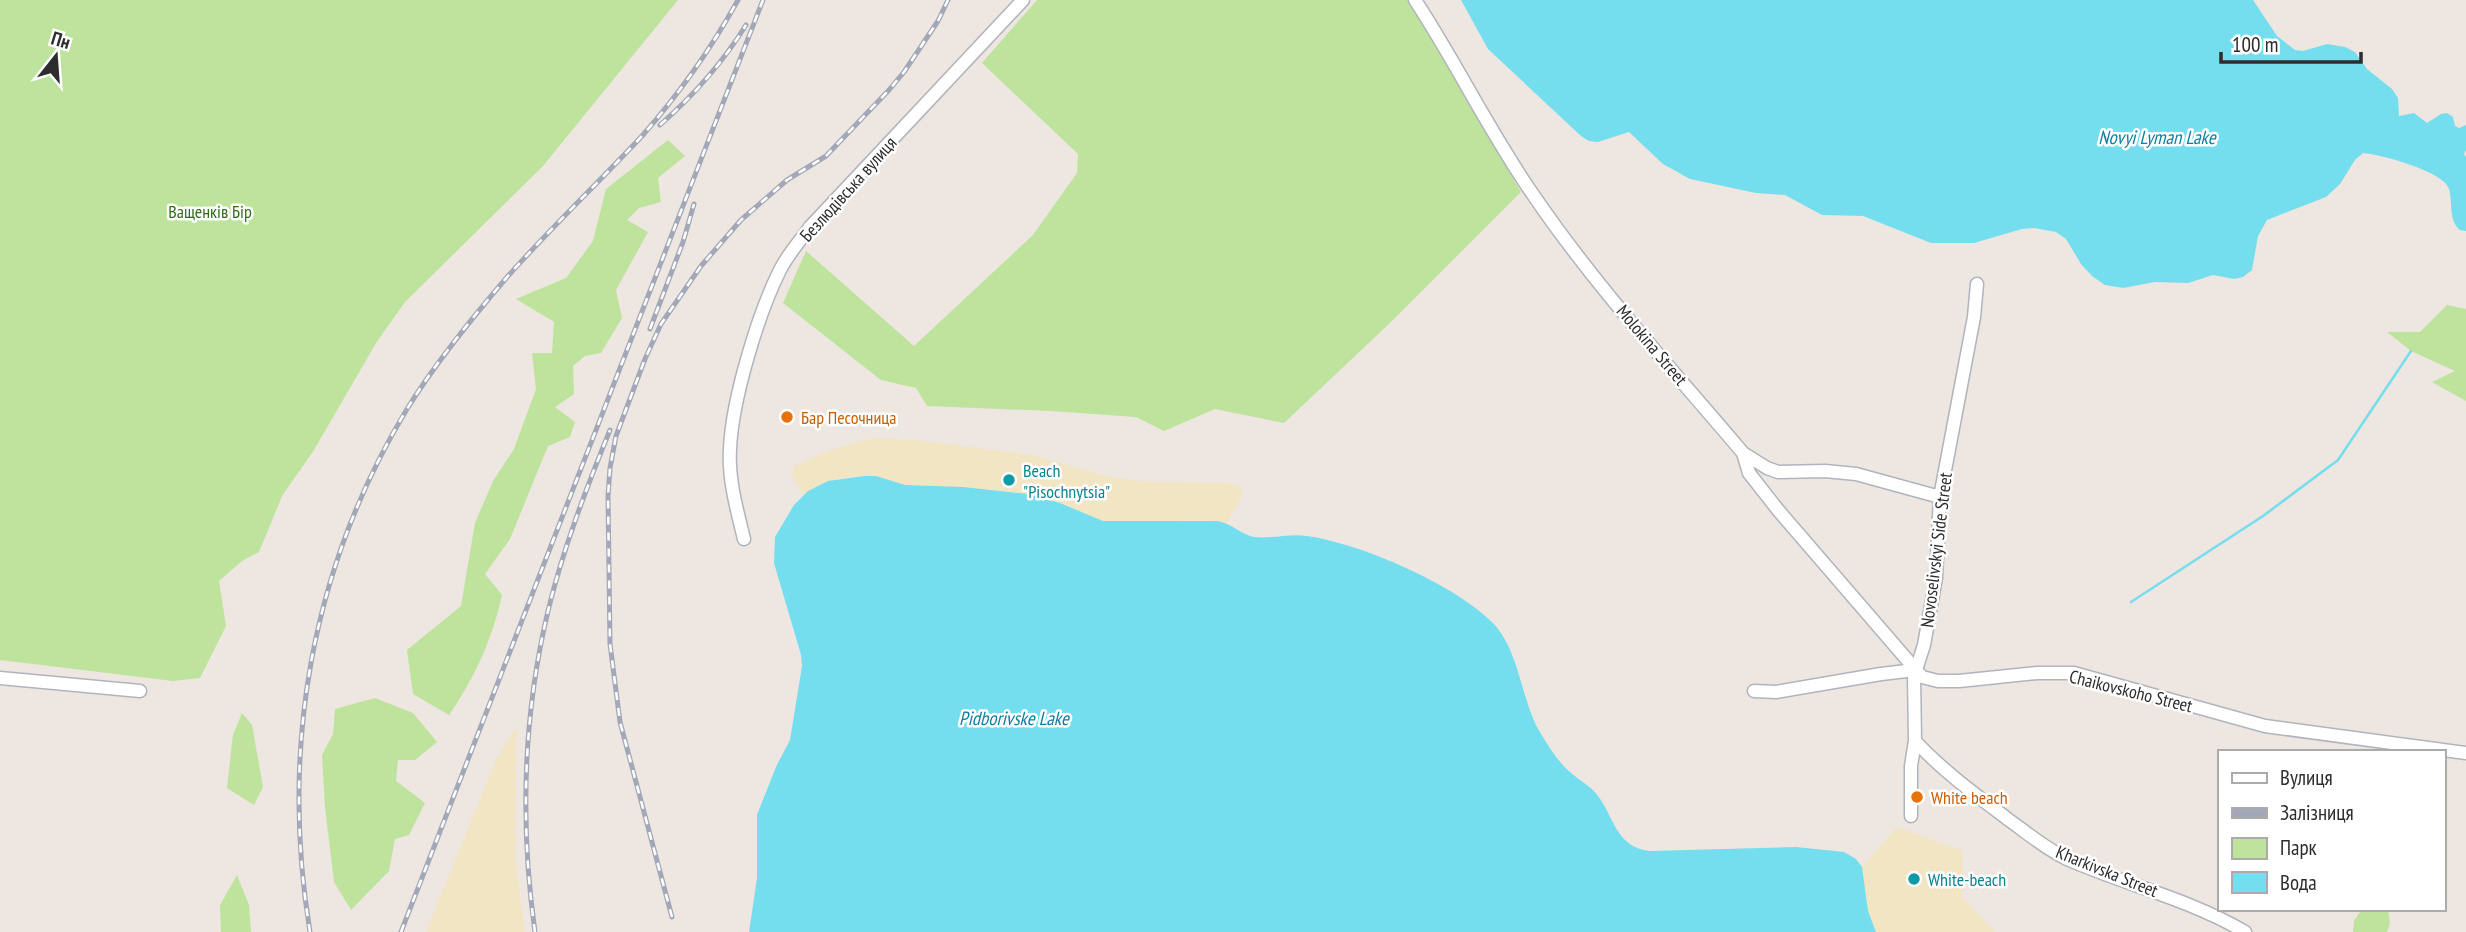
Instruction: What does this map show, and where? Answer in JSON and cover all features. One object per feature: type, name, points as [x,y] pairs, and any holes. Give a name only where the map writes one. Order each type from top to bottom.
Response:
[{"type":"street","name":"Безлюдівська вулиця","points":[[744,539],[730,467],[732,433],[739,394],[757,330],[779,271],[810,226],[1023,0]]},
{"type":"street","name":"Molokina Street","points":[[1415,0],[1493,134],[1534,197],[1600,284],[1743,453],[1748,470],[1756,483],[1915,670]]},
{"type":"street","name":"Novoselivskyi Side Street","points":[[1911,816],[1915,670],[1924,645],[1936,578],[1940,497],[1974,317],[1977,285]]},
{"type":"street","points":[[1743,453],[1778,472],[1825,471],[1856,474],[1940,497]]},
{"type":"street","name":"Chaikovskoho Street","points":[[1754,691],[1776,692],[1915,670],[1926,678],[1944,681],[2074,673],[2265,726],[2444,750]]},
{"type":"street","points":[[0,678],[140,691]]},
{"type":"street","name":"Kharkivska Street","points":[[1914,741],[1964,786],[2059,855],[2185,902],[2245,932]]},
{"type":"street","name":"Chaikovskoho Street","points":[[2445,750],[2466,753]]},
{"type":"green space","name":"Ващенків Бір","points":[[0,0],[678,0],[543,166],[405,302],[376,343],[314,450],[282,496],[259,552],[242,561],[219,581],[226,626],[200,678],[173,681],[0,660]]},
{"type":"green space","points":[[1037,0],[1410,0],[1521,192],[1392,321],[1284,423],[1215,409],[1164,431],[1136,417],[927,406],[916,388],[881,380],[783,303],[806,251],[914,346],[1033,235],[1077,173],[1078,154],[982,63]]},
{"type":"green space","points":[[668,140],[685,156],[658,178],[661,202],[639,208],[627,220],[648,232],[616,290],[622,318],[601,353],[585,356],[573,366],[574,394],[555,407],[575,422],[570,437],[548,446],[510,539],[485,574],[502,595],[498,612],[482,658],[449,715],[413,694],[407,650],[461,606],[475,523],[493,481],[514,449],[536,389],[532,353],[552,353],[554,322],[516,299],[566,278],[593,241],[606,189]]},
{"type":"green space","points":[[2447,305],[2466,309],[2466,401],[2432,382],[2455,371],[2411,351],[2387,332],[2420,332]]},
{"type":"green space","points":[[375,698],[413,713],[437,742],[415,760],[398,760],[396,781],[425,803],[409,835],[395,839],[389,871],[351,910],[334,882],[322,755],[333,734],[335,709]]},
{"type":"green space","points":[[242,713],[252,725],[263,787],[254,805],[227,788],[233,735]]},
{"type":"green space","points":[[237,875],[249,905],[251,932],[221,932],[220,905]]},
{"type":"green space","points":[[2361,911],[2388,911],[2390,923],[2387,932],[2353,932],[2354,921]]},
{"type":"sand","name":"Beach \"Pisochnytsia\"","points":[[879,438],[917,440],[1032,455],[1106,476],[1137,481],[1227,483],[1238,486],[1243,494],[1227,523],[1119,523],[1088,517],[1052,500],[1027,494],[905,485],[864,476],[829,481],[803,495],[792,475],[794,466],[835,449]]},
{"type":"sand","points":[[517,727],[515,833],[525,932],[426,932],[497,757]]},
{"type":"sand","name":"White-beach","points":[[1897,827],[1963,851],[1962,897],[1995,932],[1876,932],[1868,911],[1862,867]]},
{"type":"water","name":"Novyi Lyman Lake","points":[[1461,0],[2253,0],[2277,36],[2295,50],[2303,51],[2327,44],[2355,52],[2367,69],[2392,89],[2398,98],[2399,116],[2414,113],[2427,123],[2447,113],[2453,117],[2455,126],[2459,128],[2466,125],[2466,231],[2456,226],[2449,189],[2436,176],[2411,165],[2363,153],[2355,160],[2340,184],[2326,197],[2267,220],[2258,236],[2252,270],[2243,277],[2234,279],[2213,275],[2188,283],[2155,282],[2123,288],[2105,285],[2092,276],[2081,264],[2066,239],[2056,232],[2022,229],[1974,243],[1931,243],[1863,216],[1822,215],[1785,195],[1756,193],[1690,179],[1663,164],[1629,132],[1598,142],[1589,141],[1488,49]]},
{"type":"water","name":"Pidborivske Lake","points":[[876,476],[905,485],[963,487],[1028,494],[1060,503],[1103,521],[1217,521],[1254,537],[1307,536],[1354,547],[1406,568],[1432,580],[1476,608],[1502,634],[1515,662],[1534,721],[1544,739],[1566,768],[1595,792],[1618,831],[1630,844],[1650,851],[1796,847],[1844,852],[1856,859],[1862,867],[1868,911],[1876,932],[749,932],[757,878],[757,815],[790,740],[802,666],[774,563],[775,537],[794,505],[808,491],[828,481]]},
{"type":"waterway","points":[[2131,602],[2263,516],[2338,460],[2411,351]]},
{"type":"railway","points":[[310,932],[302,864],[299,795],[302,728],[311,662],[326,596],[347,532],[374,470],[407,409],[455,341],[508,276],[656,120],[706,53],[738,0]]},
{"type":"railway","points":[[401,932],[763,0]]},
{"type":"railway","points":[[672,917],[620,722],[610,644],[608,496],[616,436],[661,324],[701,266],[741,220],[787,180],[826,156],[889,90],[938,21],[948,0]]},
{"type":"railway","points":[[660,125],[707,78],[746,25]]},
{"type":"railway","points":[[650,329],[683,242],[694,204]]},
{"type":"railway","points":[[535,932],[526,811],[526,771],[533,690],[548,611],[561,565],[610,430]]},
{"type":"place","name":"Бар Песочница","points":[[787,417]]},
{"type":"place","name":"Beach \"Pisochnytsia\"","points":[[1009,480]]},
{"type":"place","name":"White beach","points":[[1917,797]]},
{"type":"place","name":"White-beach","points":[[1914,879]]}]
